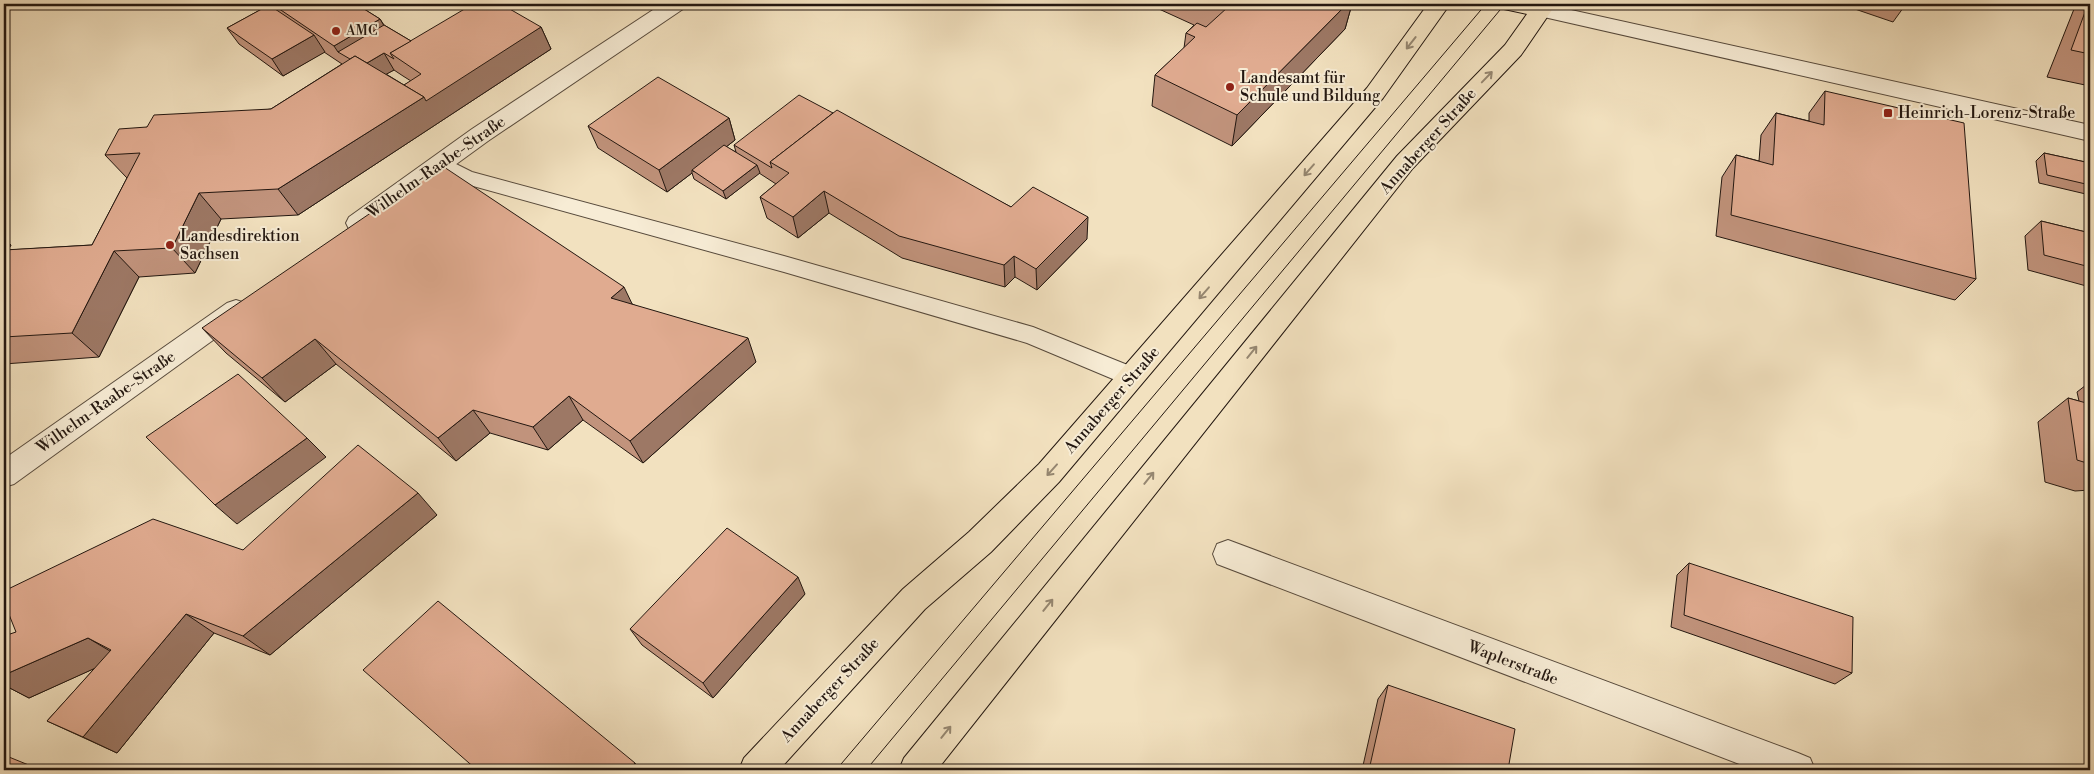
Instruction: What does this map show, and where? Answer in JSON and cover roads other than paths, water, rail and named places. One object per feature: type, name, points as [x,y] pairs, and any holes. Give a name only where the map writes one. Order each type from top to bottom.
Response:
[{"type":"main road","name":"Annaberger Straße","points":[[756,770],[914,600],[980,542],[1049,474],[1375,93],[1439,4]]},
{"type":"main road","points":[[1511,4],[1543,7]]},
{"type":"main road","name":"Annaberger Straße","points":[[916,770],[1405,162],[1513,50],[1543,7]]},
{"type":"street","name":"Wilhelm-Raabe-Straße","points":[[337,238],[440,163],[676,4]]},
{"type":"street","points":[[1543,7],[2090,133]]},
{"type":"street","name":"Wilhelm-Raabe-Straße","points":[[4,475],[256,296]]},
{"type":"street","name":"Waplerstraße","points":[[1228,554],[1798,770]]},
{"type":"lane","points":[[440,163],[467,178],[774,262],[1033,336],[1132,376]]},
{"type":"tram line","points":[[836,770],[1486,4]]},
{"type":"tram line","points":[[866,770],[1505,4]]},
{"type":"place","name":"AMC","points":[[336,31]]},
{"type":"place","name":"Landesamt für Schule und Bildung","points":[[1230,87]]},
{"type":"place","name":"Heinrich-Lorenz-Straße","points":[[1888,113]]},
{"type":"place","name":"Landesdirektion Sachsen","points":[[170,245]]}]
